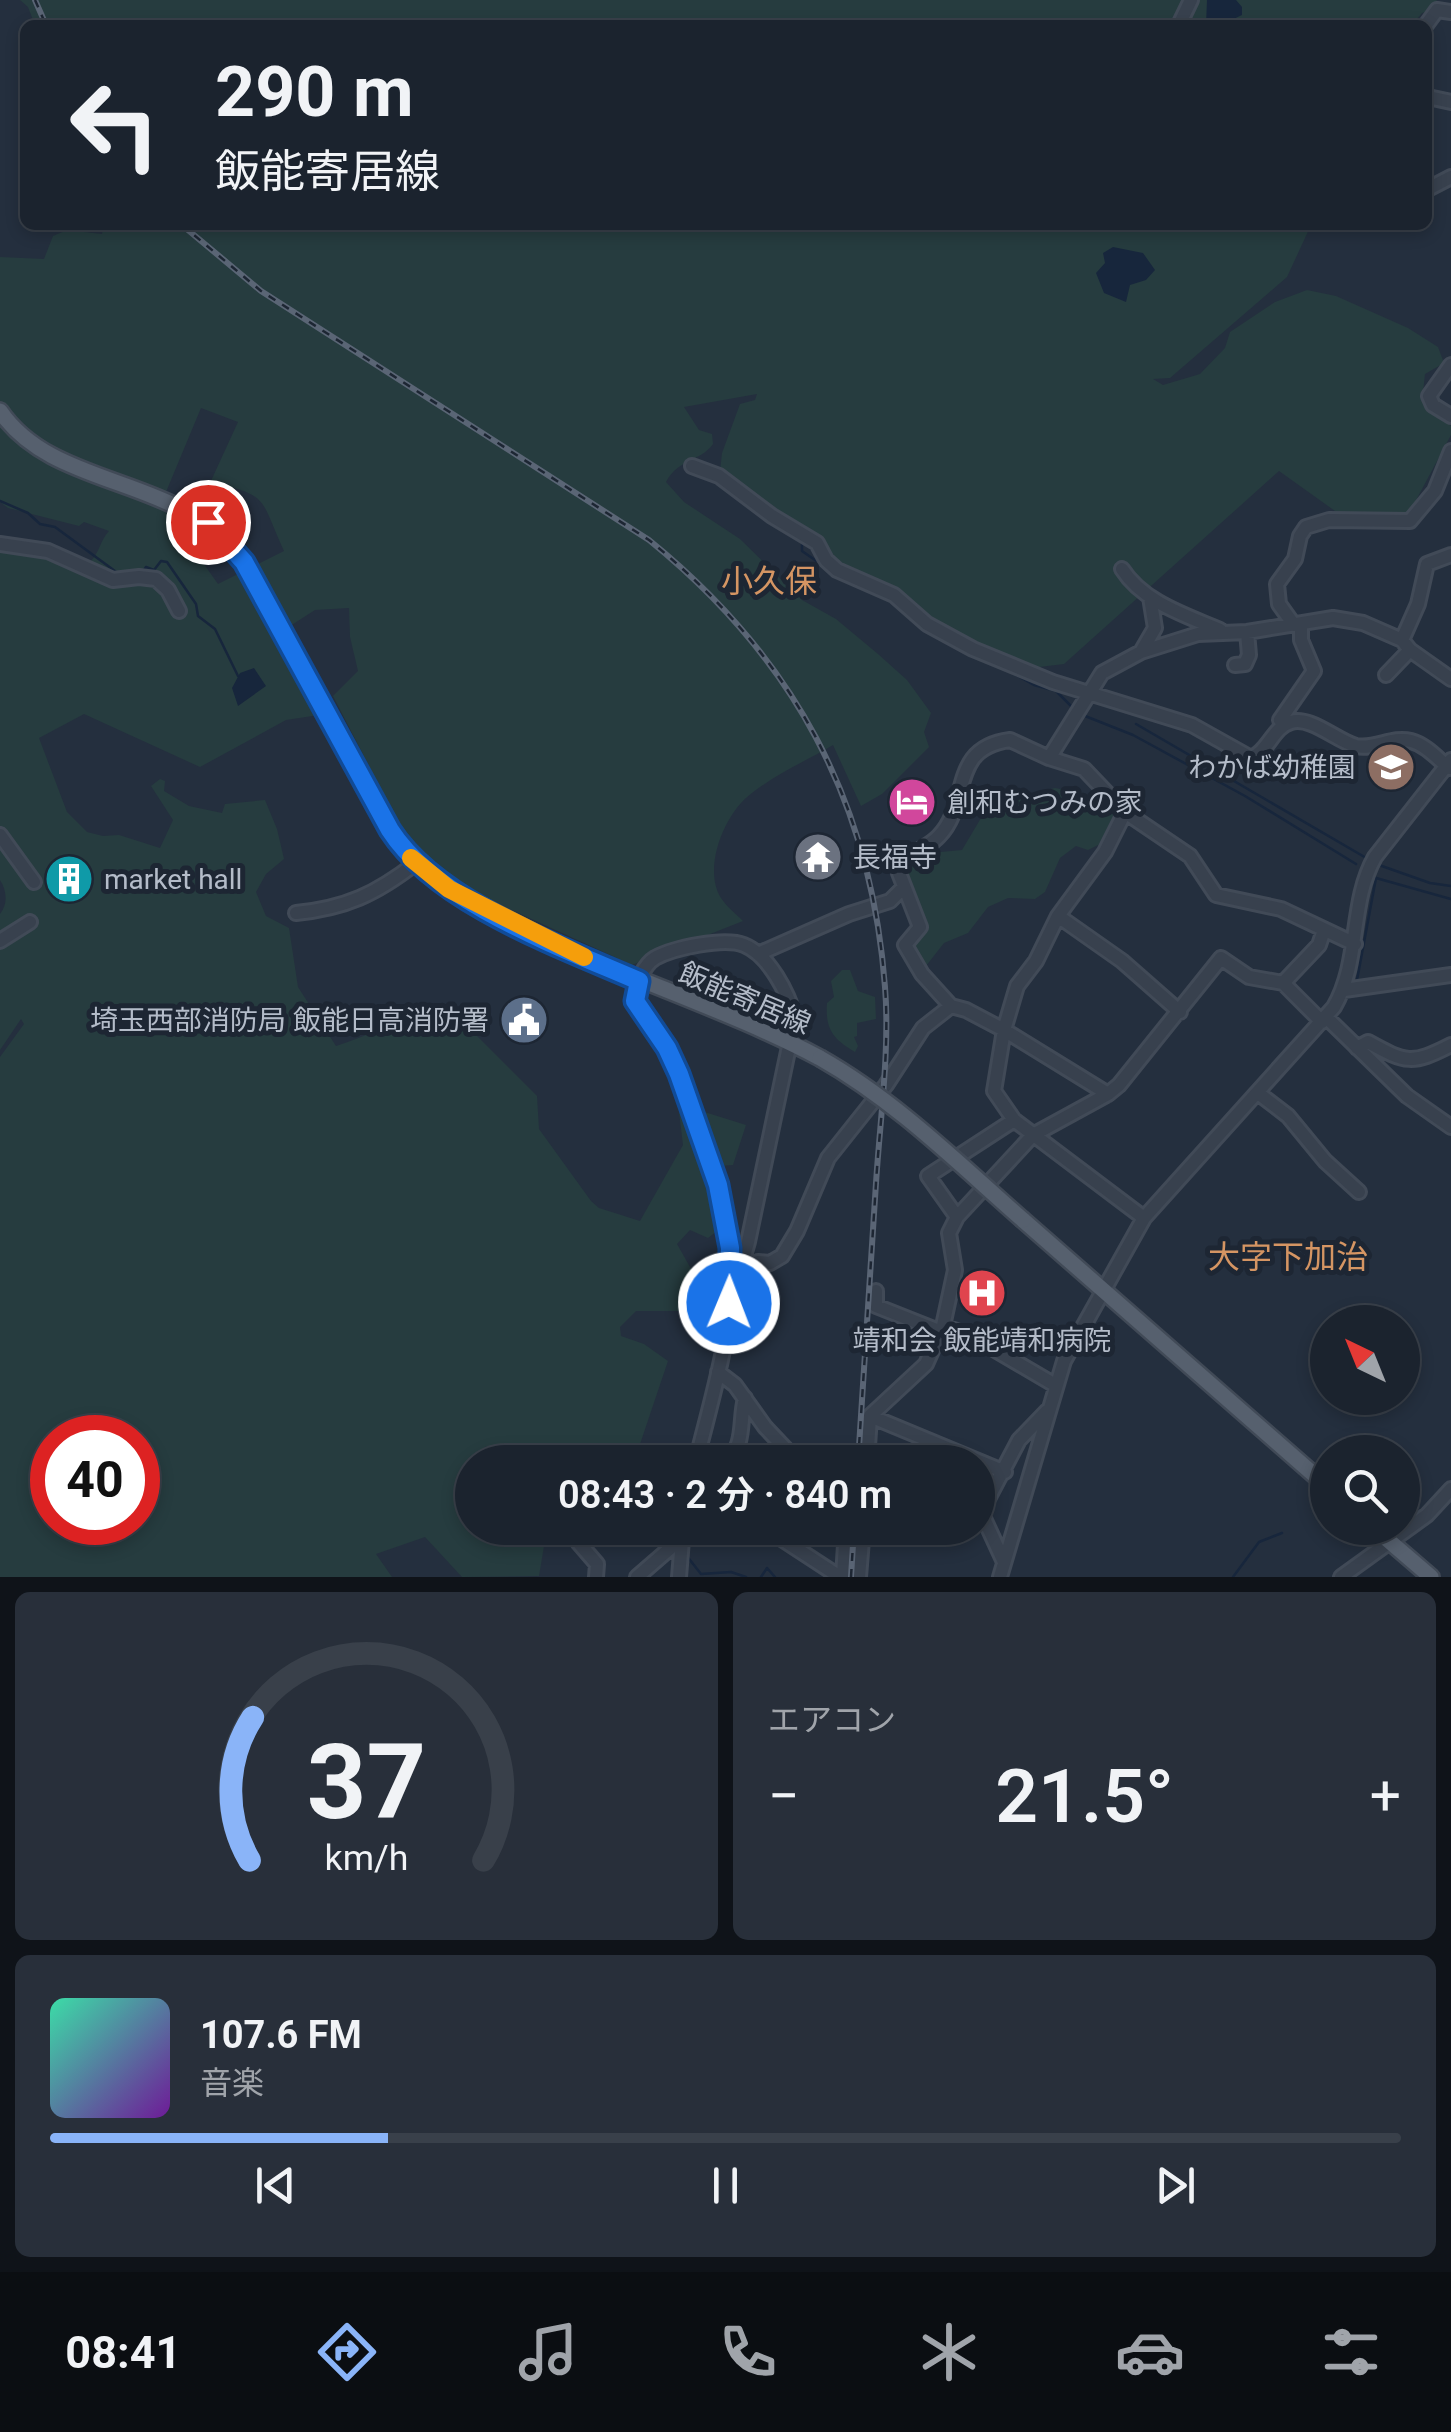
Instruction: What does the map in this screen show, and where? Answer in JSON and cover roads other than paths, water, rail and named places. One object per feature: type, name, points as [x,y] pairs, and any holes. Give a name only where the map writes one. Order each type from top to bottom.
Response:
[{"type":"main road","name":"飯能寄居線","points":[[0,411],[18,433],[40,449],[186,509],[223,535],[244,562],[390,830],[416,863],[449,889],[516,924],[639,981],[792,1043],[867,1087],[910,1120],[1310,1470]]},
{"type":"main road","points":[[1394,1545],[1431,1577]]},
{"type":"street","points":[[1430,20],[1437,10],[1451,12]]},
{"type":"street","points":[[1451,365],[1429,396],[1433,406],[1451,416]]},
{"type":"street","points":[[1284,724],[1280,720],[1314,671],[1297,624],[1279,604],[1278,584],[1296,558],[1300,536],[1306,528],[1329,520],[1410,522],[1435,491],[1451,451]]},
{"type":"street","points":[[692,466],[709,470],[732,484],[772,516],[817,542],[829,564],[894,595],[927,624],[974,648],[1089,694],[1192,725],[1251,758],[1261,753],[1284,724],[1300,721],[1364,747],[1409,740],[1449,765],[1370,867],[1344,990],[1324,1020],[1144,1218],[1064,1361],[1000,1577]]},
{"type":"street","points":[[0,544],[48,551],[113,580],[149,577],[177,594],[179,611]]},
{"type":"street","points":[[1386,675],[1406,645],[1427,564],[1451,556]]},
{"type":"street","points":[[1122,569],[1127,589],[1223,632]]},
{"type":"street","points":[[1141,652],[1154,628],[1150,597]]},
{"type":"street","points":[[1048,758],[1102,674],[1141,652],[1198,634],[1248,632],[1333,618],[1382,629],[1451,678]]},
{"type":"street","points":[[1235,665],[1246,664],[1248,632]]},
{"type":"street","points":[[1108,1094],[1004,1030],[952,1006],[922,974],[905,945],[920,927],[898,861],[940,835],[963,786],[966,764],[990,746],[1010,740],[1084,769],[1126,812],[1190,856],[1216,895],[1281,909],[1354,944]]},
{"type":"street","points":[[1126,812],[1105,852],[1058,916],[1036,960],[1016,986],[994,1091],[1014,1120],[1144,1218]]},
{"type":"street","points":[[0,835],[34,882]]},
{"type":"street","points":[[296,913],[350,904],[416,863]]},
{"type":"street","points":[[758,954],[849,914],[890,902],[904,886]]},
{"type":"street","points":[[1058,916],[1122,961],[1180,1012]]},
{"type":"street","points":[[0,941],[30,922]]},
{"type":"street","points":[[1284,982],[1319,945],[1324,930]]},
{"type":"street","points":[[700,1445],[795,1018],[758,954],[740,944],[714,942],[656,958],[639,981],[635,1001],[667,1048],[679,1074],[718,1185],[735,1276]]},
{"type":"street","points":[[868,1445],[870,1416],[926,1364],[941,1329],[955,1270],[949,1233],[958,1218],[1032,1135],[1120,1085],[1221,958],[1248,976],[1284,982],[1407,1096],[1451,1127]]},
{"type":"street","points":[[1344,990],[1451,975]]},
{"type":"street","points":[[735,1276],[758,1262],[770,1263],[782,1256],[828,1158],[886,1085],[923,1028],[952,1006]]},
{"type":"street","points":[[1357,1048],[1368,1042],[1399,1058],[1417,1061],[1451,1045]]},
{"type":"street","points":[[1258,1093],[1288,1116],[1325,1161],[1359,1192]]},
{"type":"street","points":[[958,1218],[928,1176],[1014,1120]]},
{"type":"street","points":[[876,1292],[876,1306],[975,1338],[1056,1385]]},
{"type":"street","points":[[718,1372],[735,1385],[782,1445]]},
{"type":"street","points":[[739,1445],[745,1398]]},
{"type":"street","points":[[1004,1562],[981,1512],[1019,1440],[1048,1410]]},
{"type":"street","points":[[870,1416],[1005,1472]]},
{"type":"street","points":[[1420,1520],[1451,1488]]},
{"type":"street","points":[[581,1545],[597,1564],[596,1577]]},
{"type":"street","points":[[637,1577],[670,1545]]},
{"type":"street","points":[[679,1577],[681,1545]]},
{"type":"street","points":[[791,1545],[842,1577],[845,1545]]},
{"type":"street","points":[[859,1577],[861,1545]]},
{"type":"street","points":[[1341,1577],[1386,1545]]},
{"type":"water","points":[[1207,0],[1236,0],[1242,7],[1242,15],[1232,20],[1206,20]]},
{"type":"water","points":[[1113,247],[1143,253],[1155,270],[1146,280],[1130,285],[1126,302],[1104,293],[1096,273],[1105,263],[1103,253]]},
{"type":"water","points":[[254,668],[266,686],[238,706],[232,688],[240,673]]},
{"type":"waterway","points":[[0,501],[28,513],[40,524],[55,527],[119,574]]},
{"type":"waterway","points":[[802,542],[802,551],[825,567]]},
{"type":"waterway","points":[[142,573],[146,567],[154,570],[161,561],[167,562],[196,604],[198,616],[215,629],[238,676]]},
{"type":"waterway","points":[[1009,671],[1034,685],[1056,691],[1074,709]]},
{"type":"waterway","points":[[1080,714],[1133,735],[1245,796],[1356,864]]},
{"type":"waterway","points":[[1136,724],[1368,859]]},
{"type":"waterway","points":[[1379,865],[1451,886]]},
{"type":"waterway","points":[[1357,980],[1376,878],[1451,899]]},
{"type":"waterway","points":[[1233,1577],[1259,1542],[1282,1533]]},
{"type":"waterway","points":[[686,1555],[701,1574],[731,1572],[746,1577]]},
{"type":"waterway","points":[[761,1577],[767,1568],[775,1577]]},
{"type":"railway","points":[[35,0],[44,20]]},
{"type":"railway","points":[[188,230],[261,291],[649,540],[700,585],[745,633],[816,737],[842,794],[862,855],[877,919],[885,987],[885,1060],[859,1445]]},
{"type":"railway","points":[[851,1577],[853,1545]]},
{"type":"place","name":"わかば幼稚園","points":[[1391,767]]},
{"type":"place","name":"創和むつみの家","points":[[912,802]]},
{"type":"place","name":"長福寺","points":[[818,857]]},
{"type":"place","name":"market hall","points":[[69,879]]},
{"type":"place","name":"埼玉西部消防局 飯能日高消防署","points":[[524,1020]]},
{"type":"place","name":"靖和会 飯能靖和病院","points":[[982,1293]]},
{"type":"district","name":"小久保","points":[[769,581]]},
{"type":"district","name":"大字下加治","points":[[1288,1257]]}]
